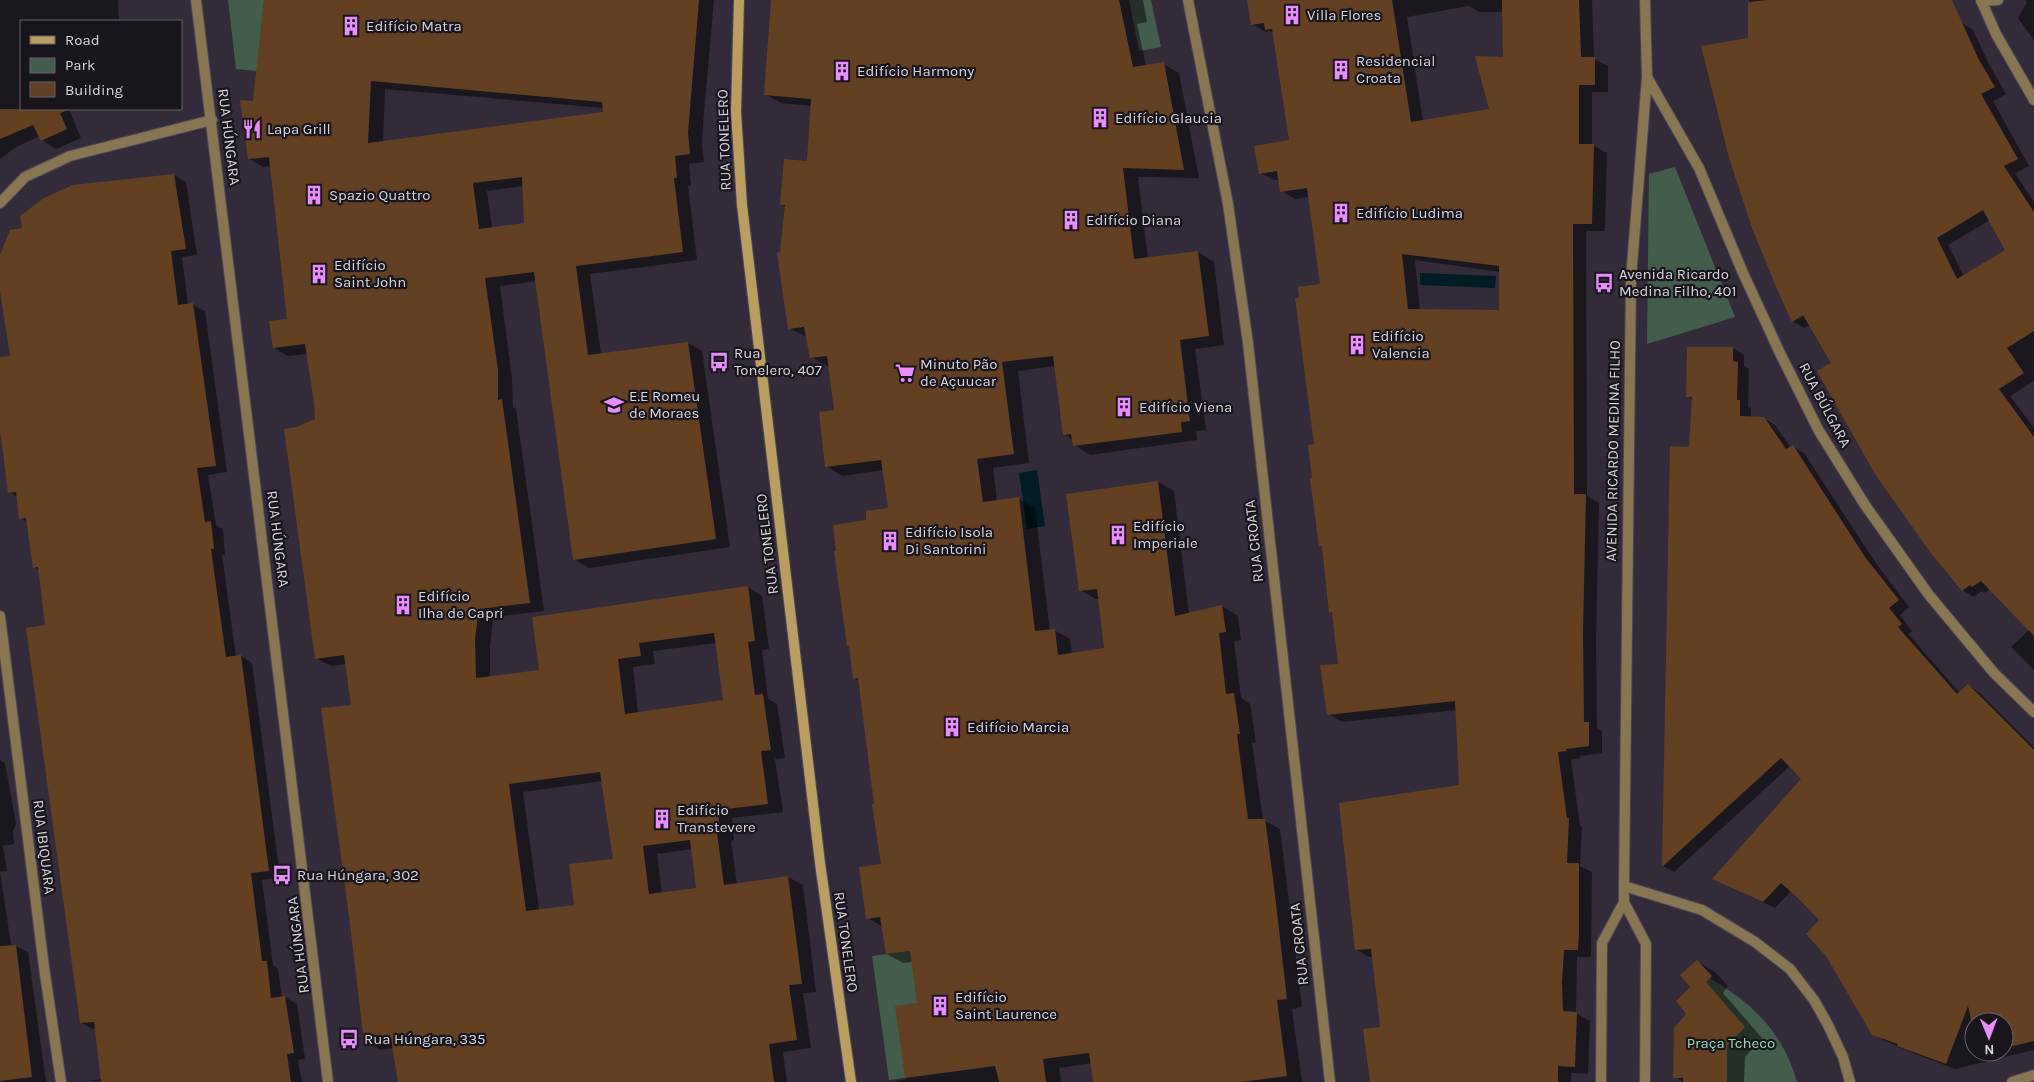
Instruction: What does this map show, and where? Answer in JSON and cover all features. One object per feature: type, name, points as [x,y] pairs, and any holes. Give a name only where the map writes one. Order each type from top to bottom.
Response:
[{"type":"street","name":"RUA HÚNGARA","points":[[196,0],[328,1082]]},
{"type":"street","name":"RUA TONELERO","points":[[740,0],[736,112],[742,205],[819,853],[851,1082]]},
{"type":"street","name":"RUA CROATA","points":[[1188,0],[1228,204],[1248,343],[1330,1082]]},
{"type":"street","name":"AVENIDA RICARDO MEDINA FILHO","points":[[1645,0],[1647,77],[1631,278],[1624,886],[1624,902],[1646,944],[1645,1082]]},
{"type":"street","points":[[1998,0],[1981,1],[1996,34],[2034,100]]},
{"type":"street","name":"RUA BÚLGARA","points":[[1647,77],[1699,168],[1755,299],[1819,431],[1865,505],[1929,595],[1994,673],[2034,712]]},
{"type":"street","points":[[0,204],[25,177],[70,156],[212,120]]},
{"type":"street","name":"RUA IBIQUARA","points":[[0,616],[44,967],[61,1082]]},
{"type":"street","points":[[1624,886],[1702,910],[1755,942],[1790,969],[1814,1000],[1828,1025],[1842,1057],[1850,1082]]},
{"type":"street","name":"AVENIDA RICARDO MEDINA FILHO","points":[[1601,1082],[1602,943],[1624,902]]},
{"type":"street","points":[[2012,1082],[2034,1075]]},
{"type":"green space","points":[[228,0],[264,0],[257,71],[236,69]]},
{"type":"green space","points":[[1129,0],[1151,0],[1161,47],[1139,51]]},
{"type":"green space","points":[[1675,167],[1735,317],[1647,344],[1649,174]]},
{"type":"green space","points":[[926,949],[915,986],[922,1039],[927,1039],[932,1074],[889,1080],[872,956]]},
{"type":"green space","name":"Praça Tcheco","points":[[1694,970],[1745,1002],[1759,1015],[1781,1045],[1790,1062],[1797,1082],[1691,1082]]},
{"type":"water","points":[[1420,273],[1496,276],[1495,288],[1420,285]]},
{"type":"water","points":[[1037,470],[1045,526],[1027,529],[1019,473]]},
{"type":"building","points":[[264,0],[699,0],[688,133],[690,154],[675,156],[677,178],[674,178],[683,252],[576,266],[588,355],[688,342],[716,539],[573,560],[534,272],[485,278],[498,370],[498,400],[502,399],[530,603],[479,609],[475,638],[476,678],[539,670],[532,617],[748,586],[755,641],[748,642],[755,695],[763,694],[771,750],[761,751],[768,804],[718,810],[720,832],[717,833],[724,885],[788,876],[802,984],[789,985],[797,1040],[769,1044],[774,1082],[398,1082],[391,1039],[364,1042],[321,708],[351,705],[344,655],[315,659],[284,429],[296,427],[315,419],[314,403],[305,344],[273,348],[269,321],[287,319],[269,157],[248,159],[240,100],[253,101]],"holes":[[[371,81],[602,102],[603,112],[368,143]],[[522,177],[524,223],[479,229],[473,183]],[[714,633],[723,700],[625,714],[618,659],[641,656],[639,643]],[[600,772],[613,859],[569,864],[574,905],[526,911],[509,784]],[[690,840],[696,888],[649,894],[643,846]]]},
{"type":"building","points":[[771,0],[1119,0],[1133,67],[1164,62],[1184,170],[1123,168],[1134,259],[1198,251],[1209,336],[1180,340],[1190,421],[1181,422],[1182,432],[1073,446],[1071,434],[1063,435],[1053,356],[1002,362],[1014,454],[977,459],[983,502],[1019,497],[1035,631],[1055,629],[1058,655],[1104,648],[1097,589],[1079,591],[1066,494],[1158,481],[1175,616],[1222,605],[1226,632],[1219,633],[1226,694],[1234,693],[1240,734],[1237,734],[1248,819],[1265,819],[1287,999],[1277,1000],[1287,1076],[1241,1082],[1093,1082],[1089,1053],[1043,1059],[1046,1082],[999,1082],[995,1066],[905,1078],[895,1006],[917,1003],[910,951],[886,954],[880,917],[866,919],[859,867],[881,864],[872,804],[874,804],[858,678],[853,679],[849,646],[847,646],[834,551],[836,551],[833,525],[866,520],[866,511],[888,508],[881,460],[825,467],[819,412],[834,410],[827,356],[810,358],[804,327],[788,329],[777,253],[780,252],[785,205],[780,205],[784,159],[807,161],[811,99],[764,95]]},
{"type":"building","points":[[1247,0],[1392,0],[1411,122],[1489,109],[1475,56],[1503,57],[1502,0],[1579,0],[1581,57],[1595,57],[1595,85],[1579,85],[1579,144],[1594,144],[1592,224],[1573,224],[1574,494],[1586,494],[1583,632],[1584,722],[1589,722],[1589,746],[1558,752],[1567,818],[1569,818],[1567,863],[1579,863],[1579,933],[1578,950],[1564,950],[1562,982],[1563,1011],[1577,1012],[1575,1067],[1558,1066],[1558,1082],[1370,1082],[1363,1029],[1380,1027],[1378,1008],[1371,949],[1355,950],[1339,803],[1459,785],[1455,701],[1327,715],[1320,665],[1338,664],[1332,612],[1329,613],[1322,546],[1319,546],[1310,478],[1312,478],[1308,445],[1314,444],[1295,298],[1299,298],[1298,287],[1320,284],[1307,188],[1280,192],[1277,171],[1259,174],[1254,146],[1289,140],[1272,29],[1265,30],[1264,23],[1251,25]],"holes":[[[1402,254],[1499,266],[1499,310],[1408,309]]]},
{"type":"building","points":[[1768,0],[1952,0],[1978,58],[1995,87],[1981,94],[2018,159],[2004,166],[2034,212],[2034,331],[2007,348],[2024,373],[1999,389],[2034,437],[2034,636],[1981,581],[1971,587],[1970,585],[1962,591],[1930,552],[1875,474],[1817,371],[1831,363],[1803,315],[1792,322],[1777,289],[1752,228],[1729,158],[1701,46],[1748,38],[1748,2]],"holes":[[[1983,210],[2005,250],[1957,279],[1937,238]]]},
{"type":"building","points":[[0,109],[68,110],[60,113],[67,129],[41,141],[33,125],[0,139]]},
{"type":"building","points":[[174,174],[186,249],[171,251],[178,305],[193,303],[216,466],[197,468],[205,522],[211,521],[214,549],[211,549],[226,657],[241,655],[269,871],[251,873],[262,961],[267,961],[271,998],[285,996],[294,1053],[287,1054],[291,1082],[101,1082],[94,1022],[80,1023],[26,628],[45,625],[38,567],[33,568],[26,518],[19,519],[16,492],[8,493],[0,431],[0,357],[10,356],[0,291],[0,255],[10,230],[22,228],[20,216],[44,198],[73,185]]},
{"type":"building","points":[[1687,347],[1733,347],[1733,361],[1738,362],[1737,400],[1740,400],[1740,416],[1764,417],[1786,449],[1793,445],[1865,557],[1899,600],[1889,608],[1902,624],[1898,627],[1957,694],[1968,684],[2034,750],[2034,1041],[2014,1046],[2014,1012],[1969,1012],[1968,1006],[1964,1012],[1946,1064],[1872,1035],[1826,956],[1806,934],[1819,920],[1800,900],[1781,883],[1763,902],[1712,879],[1801,779],[1781,758],[1662,867],[1670,446],[1689,447],[1692,397],[1686,397]]},
{"type":"building","points":[[16,945],[32,1077],[0,1081],[0,946]]},
{"type":"building","points":[[1697,960],[1712,976],[1706,982],[1745,1027],[1727,1046],[1727,1082],[1683,1082],[1683,1078],[1673,1078],[1674,1028],[1686,1014],[1676,1001],[1690,987],[1680,975]]},
{"type":"place","name":"Villa Flores","points":[[1292,15]]},
{"type":"place","name":"Edifício Matra","points":[[351,26]]},
{"type":"place","name":"Residencial Croata","points":[[1341,70]]},
{"type":"place","name":"Edifício Harmony","points":[[842,71]]},
{"type":"place","name":"Edifício Glaucia","points":[[1100,118]]},
{"type":"place","name":"Lapa Grill","points":[[252,129]]},
{"type":"place","name":"Spazio Quattro","points":[[314,195]]},
{"type":"place","name":"Edifício Ludima","points":[[1341,213]]},
{"type":"place","name":"Edifício Diana","points":[[1071,220]]},
{"type":"place","name":"Edifício Saint John","points":[[319,274]]},
{"type":"place","name":"Avenida Ricardo Medina Filho, 401","points":[[1604,283]]},
{"type":"place","name":"Edifício Valencia","points":[[1357,345]]},
{"type":"place","name":"Rua Tonelero, 407","points":[[719,362]]},
{"type":"place","name":"Minuto Pão de Açuucar","points":[[905,373]]},
{"type":"place","name":"E.E Romeu de Moraes","points":[[614,405]]},
{"type":"place","name":"Edifício Viena","points":[[1124,407]]},
{"type":"place","name":"Edifício Imperiale","points":[[1118,535]]},
{"type":"place","name":"Edifício Isola Di Santorini","points":[[890,541]]},
{"type":"place","name":"Edifício Ilha de Capri","points":[[403,605]]},
{"type":"place","name":"Edifício Marcia","points":[[952,727]]},
{"type":"place","name":"Edifício Transtevere","points":[[662,819]]},
{"type":"place","name":"Rua Húngara, 302","points":[[282,875]]},
{"type":"place","name":"Edifício Saint Laurence","points":[[940,1006]]},
{"type":"place","name":"Rua Húngara, 335","points":[[349,1039]]}]
